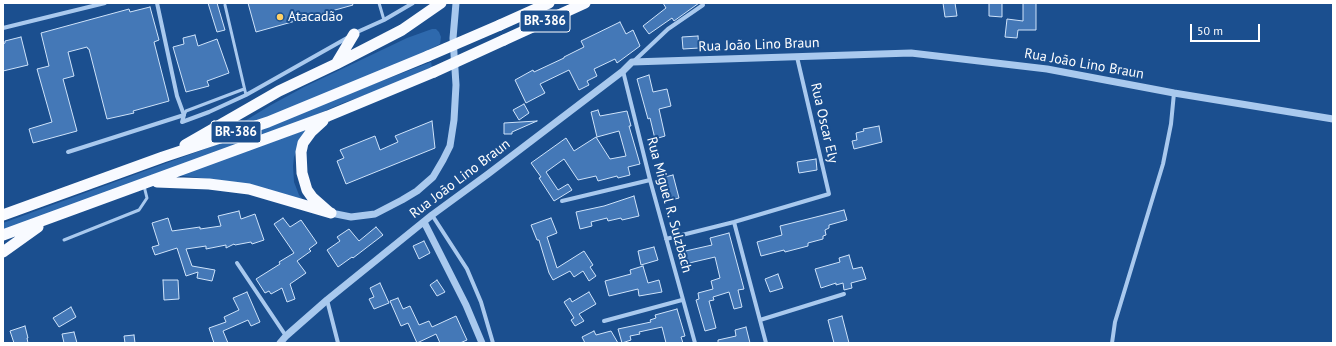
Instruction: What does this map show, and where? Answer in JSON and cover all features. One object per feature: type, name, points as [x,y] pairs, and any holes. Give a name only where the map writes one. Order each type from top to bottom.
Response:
[{"type":"highway","points":[[163,157],[279,91],[402,30],[441,3]]},
{"type":"highway","name":"BR-386","points":[[3,215],[163,157],[268,122],[428,56],[549,3]]},
{"type":"highway","name":"BR-386","points":[[3,235],[328,116],[434,72],[585,3]]},
{"type":"highway","points":[[336,64],[354,34]]},
{"type":"highway","points":[[328,116],[311,132],[303,143],[301,163],[307,190],[312,197],[331,213]]},
{"type":"highway","points":[[147,183],[209,184],[249,189],[331,213]]},
{"type":"highway","points":[[3,208],[42,201]]},
{"type":"highway","points":[[3,252],[51,218]]},
{"type":"street","points":[[3,28],[105,3]]},
{"type":"street","points":[[157,3],[177,96],[184,116],[182,122],[246,95],[354,34],[384,20],[413,3]]},
{"type":"street","points":[[331,213],[351,217],[375,214],[417,191],[433,176],[443,160],[450,146],[454,120],[456,85],[453,38],[456,3]]},
{"type":"street","points":[[632,62],[668,29],[703,5]]},
{"type":"street","name":"Rua João Lino Braun","points":[[280,343],[327,300],[432,215],[623,71],[632,62],[910,53],[1048,69],[1174,93],[1333,119]]},
{"type":"street","name":"Rua Oscar Ely","points":[[734,222],[828,194],[797,57]]},
{"type":"street","name":"Rua Miguel R. Sulzbach","points":[[623,71],[650,180],[695,343]]},
{"type":"street","points":[[1112,343],[1115,322],[1163,164],[1171,124],[1174,93]]},
{"type":"street","points":[[68,152],[184,116]]},
{"type":"street","points":[[562,201],[650,180]]},
{"type":"street","points":[[432,215],[467,269],[481,302],[493,343]]},
{"type":"street","points":[[424,222],[466,305],[482,343]]},
{"type":"street","points":[[666,238],[734,222],[766,343]]},
{"type":"street","points":[[237,263],[286,336]]},
{"type":"street","points":[[760,320],[844,294]]},
{"type":"street","points":[[327,300],[338,343]]},
{"type":"street","points":[[604,321],[682,300]]},
{"type":"lane","points":[[379,3],[384,20]]},
{"type":"lane","points":[[225,5],[246,95]]},
{"type":"lane","points":[[186,110],[244,89]]},
{"type":"lane","points":[[184,116],[186,110]]},
{"type":"lane","points":[[186,110],[189,120]]},
{"type":"lane","points":[[64,240],[139,210],[147,198],[147,183]]},
{"type":"shaded area","points":[[436,29],[439,32],[441,37],[440,44],[415,57],[268,117],[230,130],[304,87],[407,38]]},
{"type":"shaded area","points":[[431,62],[432,67],[290,126],[3,231],[3,223],[213,146]]},
{"type":"shaded area","points":[[311,128],[299,146],[294,157],[293,166],[294,182],[299,195],[306,203],[256,186],[176,175]]},
{"type":"building","points":[[208,3],[217,3],[225,30],[217,32]]},
{"type":"building","name":"Atacadão","points":[[248,3],[352,3],[353,5],[256,32]]},
{"type":"building","points":[[663,3],[699,3],[674,21],[672,18],[649,34],[643,26],[666,8]]},
{"type":"building","points":[[943,3],[955,3],[957,16],[945,17]]},
{"type":"building","points":[[989,3],[1002,3],[1002,17],[989,16]]},
{"type":"building","points":[[1023,3],[1036,3],[1036,30],[1018,30],[1017,38],[1005,37],[1007,19],[1023,21]]},
{"type":"building","points":[[150,7],[159,40],[154,42],[169,101],[133,111],[134,113],[107,119],[89,49],[87,47],[68,52],[74,76],[63,79],[77,131],[33,143],[29,129],[52,122],[37,69],[49,66],[41,33],[129,9],[130,12]]},
{"type":"building","points":[[620,22],[626,34],[633,30],[640,46],[617,63],[615,59],[594,69],[597,76],[587,81],[589,85],[579,90],[569,70],[540,84],[545,93],[526,103],[515,80],[533,70],[534,72],[564,58],[584,47],[581,41]]},
{"type":"building","points":[[195,35],[198,46],[217,39],[229,73],[207,81],[209,86],[186,92],[173,47],[184,44],[183,38]]},
{"type":"building","points":[[698,36],[699,48],[683,49],[682,37]]},
{"type":"building","points":[[21,37],[28,65],[3,71],[3,44],[5,41]]},
{"type":"building","points":[[649,75],[653,92],[667,89],[671,106],[659,109],[665,136],[655,139],[650,118],[648,119],[637,79]]},
{"type":"building","points":[[524,104],[529,113],[519,120],[513,110]]},
{"type":"building","points":[[598,110],[600,116],[627,111],[631,126],[629,126],[640,164],[628,167],[630,175],[618,178],[617,176],[598,181],[596,176],[578,180],[564,159],[546,172],[558,190],[568,184],[572,190],[554,201],[539,178],[541,177],[531,163],[566,138],[574,151],[596,137],[610,159],[626,156],[619,131],[597,137],[591,112]]},
{"type":"building","points":[[432,121],[435,148],[346,184],[337,161],[344,158],[340,150],[375,136],[380,150],[398,142],[395,136]]},
{"type":"building","points":[[537,121],[512,132],[512,134],[504,134],[504,123]]},
{"type":"building","points":[[879,126],[882,142],[854,149],[852,141],[857,140],[856,133],[864,131],[863,129]]},
{"type":"building","points":[[816,159],[817,170],[799,173],[797,162]]},
{"type":"building","points":[[673,175],[679,198],[667,201],[661,178]]},
{"type":"building","points":[[634,196],[639,216],[622,220],[621,218],[608,221],[607,218],[591,222],[592,226],[580,229],[576,212],[604,206]]},
{"type":"building","points":[[844,210],[847,220],[829,225],[829,228],[825,230],[826,235],[823,236],[823,239],[808,243],[808,246],[761,256],[757,242],[782,235],[780,226]]},
{"type":"building","points":[[239,211],[241,219],[255,214],[264,240],[252,244],[251,242],[234,244],[226,248],[226,245],[206,249],[206,246],[186,249],[192,266],[215,270],[212,281],[197,278],[198,272],[186,276],[177,248],[155,255],[152,247],[159,245],[152,223],[168,218],[172,231],[200,227],[200,229],[221,226],[218,216]]},
{"type":"building","points":[[283,218],[290,227],[301,220],[317,243],[309,249],[311,251],[297,261],[306,273],[290,284],[295,299],[287,302],[282,288],[271,294],[269,291],[265,293],[256,279],[294,253],[274,224]]},
{"type":"building","points":[[551,218],[557,233],[547,237],[557,268],[584,251],[593,265],[590,267],[596,276],[589,281],[583,271],[574,277],[570,271],[553,280],[549,273],[539,240],[537,240],[531,225]]},
{"type":"building","points":[[376,227],[383,235],[353,258],[352,257],[338,267],[327,250],[340,241],[337,237],[349,229],[359,241]]},
{"type":"building","points":[[729,233],[744,289],[738,290],[742,307],[734,309],[729,292],[713,297],[714,300],[709,301],[716,328],[705,331],[696,300],[699,299],[698,293],[713,289],[711,281],[720,278],[715,257],[685,264],[681,252],[712,245],[710,238]]},
{"type":"building","points":[[424,241],[430,253],[419,259],[413,246]]},
{"type":"building","points":[[654,247],[658,260],[641,265],[638,251]]},
{"type":"building","points":[[849,255],[853,269],[862,267],[866,279],[851,283],[852,288],[844,290],[843,283],[836,285],[836,283],[821,288],[815,269],[840,262],[839,258]]},
{"type":"building","points":[[643,266],[648,283],[659,280],[662,292],[639,296],[638,289],[609,296],[605,281],[631,274],[630,270]]},
{"type":"building","points":[[778,274],[783,288],[770,292],[765,279]]},
{"type":"building","points":[[163,280],[178,280],[179,299],[164,300]]},
{"type":"building","points":[[437,280],[445,292],[437,296],[430,285]]},
{"type":"building","points":[[380,283],[389,303],[374,309],[369,299],[374,297],[370,288]]},
{"type":"building","points":[[247,292],[260,322],[251,326],[248,320],[223,331],[228,343],[214,343],[209,328],[226,322],[224,317],[239,310],[233,298]]},
{"type":"building","points":[[589,292],[596,304],[579,314],[584,321],[575,326],[571,320],[574,318],[564,302],[570,298],[572,302]]},
{"type":"building","points":[[398,298],[403,309],[410,306],[419,325],[429,321],[432,327],[456,316],[467,340],[460,343],[440,343],[436,334],[417,343],[408,323],[401,326],[390,301]]},
{"type":"building","points":[[71,307],[76,317],[59,327],[53,318]]},
{"type":"building","points":[[677,309],[685,336],[681,337],[683,343],[666,343],[662,327],[639,332],[640,334],[630,336],[631,340],[622,343],[618,329],[651,322],[650,320],[656,318],[655,315]]},
{"type":"building","points":[[842,316],[849,343],[834,343],[828,320]]},
{"type":"building","points":[[25,326],[28,343],[14,343],[10,331]]},
{"type":"building","points":[[746,327],[750,343],[718,343],[718,340],[736,336],[735,330]]},
{"type":"building","points":[[594,331],[596,335],[611,331],[618,343],[585,343],[582,337]]},
{"type":"building","points":[[74,332],[77,343],[64,343],[62,334]]},
{"type":"building","points":[[134,335],[135,343],[125,343],[124,336]]},
{"type":"place","name":"Atacadão","points":[[280,17]]}]
